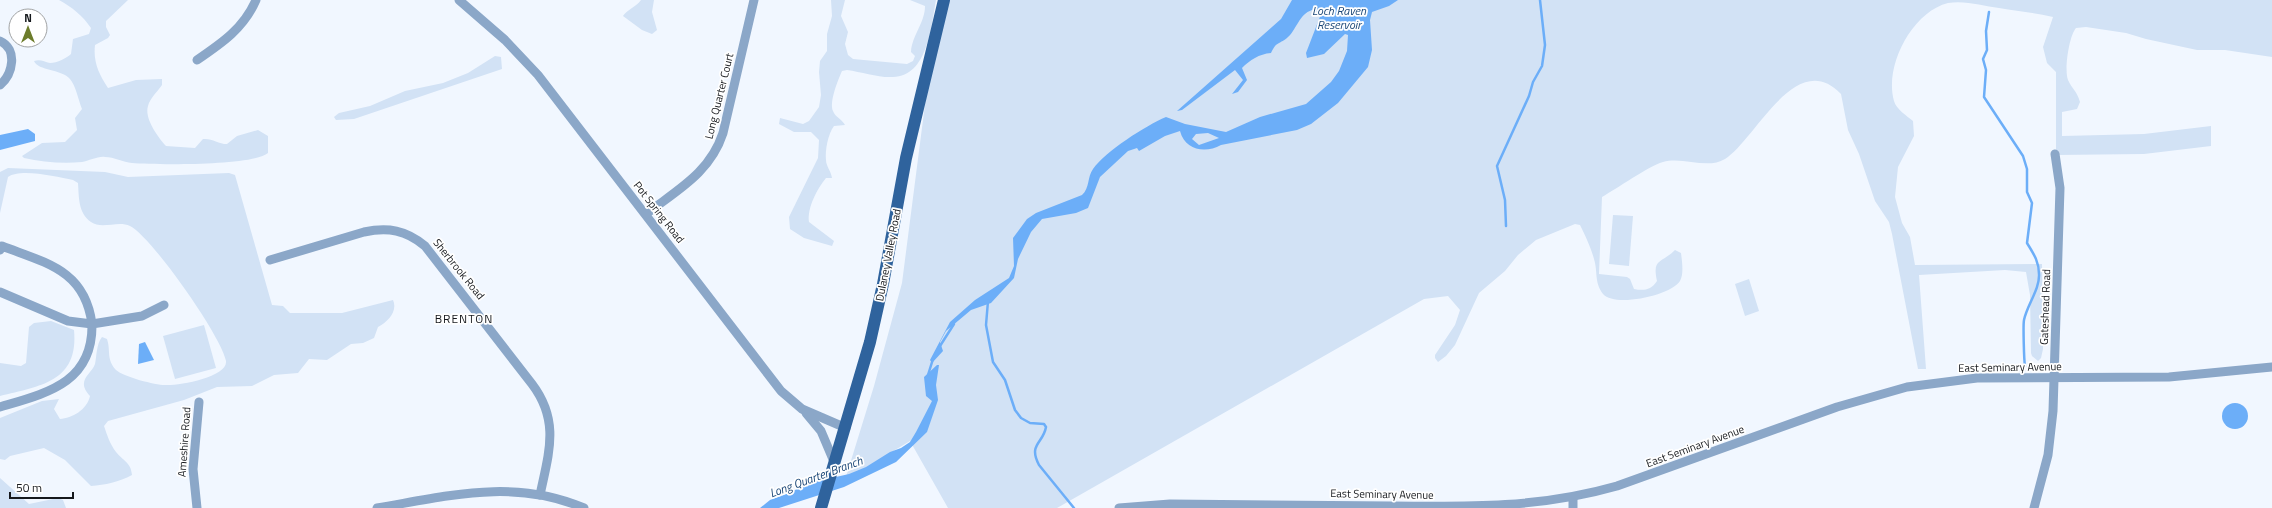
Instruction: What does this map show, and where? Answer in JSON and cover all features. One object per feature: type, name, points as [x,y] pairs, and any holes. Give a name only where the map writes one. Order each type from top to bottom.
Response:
[{"type":"main road","name":"Dulaney Valley Road","points":[[822,503],[846,428],[876,316],[906,158],[944,0]]},
{"type":"street","points":[[198,60],[236,31],[248,15],[256,0]]},
{"type":"street","name":"Pot Spring Road","points":[[459,0],[494,30],[527,63],[646,214],[776,385],[791,401],[802,409],[846,428]]},
{"type":"street","name":"Long Quarter Court","points":[[646,214],[702,170],[717,150],[723,133],[754,0]]},
{"type":"street","points":[[0,41],[9,50],[13,62],[8,79],[0,85]]},
{"type":"street","name":"Gateshead Road","points":[[2034,508],[2048,456],[2055,378],[2060,188],[2055,154]]},
{"type":"street","name":"Sherbrook Road","points":[[270,260],[364,232],[379,229],[403,232],[425,246],[532,384],[546,405],[551,434],[540,495]]},
{"type":"street","points":[[0,250],[2,246],[46,263],[65,274],[85,296],[90,307],[92,324],[91,341],[88,351],[83,362],[70,379],[41,395],[0,407]]},
{"type":"street","points":[[0,292],[68,321],[92,324],[142,316],[164,305]]},
{"type":"street","name":"East Seminary Avenue","points":[[1119,508],[1177,504],[1500,507],[1573,498],[1617,486],[1837,407],[1892,390],[1942,381],[1977,378],[2169,377],[2272,366]]},
{"type":"street","name":"Ameshire Road","points":[[197,508],[193,469],[199,402]]},
{"type":"street","points":[[802,409],[821,431],[835,464]]},
{"type":"street","points":[[377,508],[483,491],[516,491],[540,495],[584,508]]},
{"type":"street","points":[[1573,498],[1573,508]]},
{"type":"shaded area","points":[[59,0],[128,0],[106,21],[106,27],[110,35],[108,38],[95,45],[96,62],[99,73],[108,88],[136,80],[162,79],[162,85],[150,100],[147,111],[152,127],[166,146],[195,148],[203,139],[209,139],[227,144],[237,136],[258,130],[268,136],[268,153],[259,157],[244,160],[203,164],[132,163],[102,157],[82,162],[67,163],[45,162],[24,158],[22,156],[42,143],[65,142],[77,130],[75,118],[82,109],[70,79],[62,73],[40,67],[34,61],[41,60],[50,63],[62,60],[71,54],[73,39],[89,34],[91,28],[81,16]]},
{"type":"shaded area","points":[[641,0],[654,0],[652,12],[657,30],[652,34],[642,30],[623,16]]},
{"type":"shaded area","points":[[831,0],[845,0],[841,16],[848,32],[845,44],[848,55],[853,59],[907,64],[913,61],[915,56],[911,52],[912,46],[923,18],[925,6],[910,0],[936,0],[926,48],[921,59],[914,68],[905,74],[893,77],[876,76],[847,70],[842,71],[840,75],[834,91],[832,107],[834,113],[845,125],[834,126],[830,133],[827,142],[826,162],[832,178],[826,178],[819,188],[813,199],[809,217],[809,222],[834,241],[832,246],[804,238],[790,229],[789,217],[818,158],[819,140],[811,132],[794,132],[779,124],[780,118],[803,124],[809,121],[819,107],[821,95],[819,72],[820,61],[827,51],[827,34],[832,16]]},
{"type":"shaded area","points":[[949,0],[2272,0],[2272,57],[2225,50],[2197,50],[2126,33],[2086,27],[2076,28],[2073,32],[2069,45],[2067,75],[2068,80],[2080,102],[2077,109],[2062,112],[2062,136],[2144,134],[2211,126],[2211,146],[2144,154],[2056,155],[2056,72],[2047,63],[2043,47],[2053,17],[1954,2],[1935,8],[1923,17],[1912,29],[1897,57],[1893,72],[1892,87],[1895,104],[1913,121],[1914,136],[1898,167],[1895,197],[1902,223],[1910,237],[1915,265],[2042,264],[2043,349],[2041,358],[2038,361],[2032,356],[2031,353],[2030,295],[2026,272],[2005,270],[1919,275],[1926,369],[1918,369],[1889,222],[1875,201],[1859,154],[1848,130],[1841,94],[1824,82],[1808,82],[1793,89],[1778,101],[1737,149],[1725,159],[1711,163],[1679,161],[1663,162],[1641,173],[1602,197],[1599,274],[1627,277],[1630,279],[1634,289],[1647,289],[1657,281],[1656,268],[1659,262],[1675,250],[1681,253],[1682,275],[1680,281],[1675,286],[1666,291],[1631,300],[1609,298],[1603,294],[1598,285],[1595,264],[1590,246],[1580,225],[1575,224],[1536,240],[1518,255],[1505,271],[1479,293],[1455,345],[1446,356],[1438,362],[1435,355],[1455,325],[1460,310],[1448,296],[1424,299],[1057,508],[948,508],[910,441],[845,480],[874,386],[902,283],[927,89]]},
{"type":"shaded area","points":[[495,56],[501,57],[502,69],[354,119],[336,120],[334,117],[339,113],[370,106],[405,91],[443,83],[468,73]]},
{"type":"shaded area","points":[[8,168],[105,172],[128,177],[229,173],[235,175],[272,305],[283,306],[290,313],[342,313],[393,300],[393,312],[385,322],[378,327],[374,338],[363,343],[351,344],[327,360],[309,359],[298,373],[274,375],[252,386],[217,387],[184,400],[108,421],[104,426],[110,443],[116,452],[128,464],[132,475],[122,480],[91,486],[65,460],[44,448],[10,456],[5,460],[0,459],[0,418],[42,401],[59,399],[54,409],[60,419],[74,415],[86,405],[90,396],[84,386],[84,381],[95,364],[98,347],[102,337],[107,339],[110,359],[116,370],[132,378],[154,384],[180,384],[211,376],[219,372],[224,367],[226,361],[222,349],[212,331],[169,267],[140,234],[130,226],[125,224],[100,225],[91,222],[81,209],[78,183],[73,180],[49,175],[30,173],[14,174],[8,177],[0,213],[0,172]]},
{"type":"shaded area","points":[[1613,215],[1633,216],[1629,266],[1609,264]]},
{"type":"shaded area","points":[[1749,279],[1759,311],[1745,316],[1735,284]]},
{"type":"shaded area","points":[[51,321],[74,330],[74,347],[70,361],[63,371],[54,379],[29,389],[0,396],[0,363],[21,366],[26,363],[29,327],[34,323]]},
{"type":"shaded area","points":[[204,325],[216,368],[175,379],[163,336]]},
{"type":"shaded area","points":[[0,478],[29,504],[58,498],[63,500],[66,508],[0,508]]},
{"type":"water","name":"Loch Raven Reservoir","points":[[1292,0],[1398,0],[1389,6],[1372,12],[1370,20],[1372,50],[1368,67],[1338,103],[1311,124],[1297,130],[1202,150],[1191,146],[1186,142],[1180,131],[1165,136],[1139,151],[1137,148],[1128,151],[1100,177],[1088,208],[1076,213],[1042,219],[1031,232],[1018,259],[1014,278],[991,303],[971,310],[946,331],[940,342],[943,351],[932,363],[930,360],[950,322],[975,300],[1009,278],[1014,266],[1013,238],[1027,219],[1036,213],[1082,195],[1085,192],[1093,169],[1116,147],[1148,126],[1166,117],[1185,124],[1226,132],[1260,117],[1306,104],[1331,82],[1339,71],[1347,51],[1348,35],[1345,34],[1324,54],[1307,58],[1306,53],[1321,14],[1312,10],[1304,15],[1290,35],[1276,45],[1271,53],[1255,58],[1242,68],[1247,80],[1238,92],[1232,94],[1243,80],[1235,70],[1182,110],[1177,111],[1281,19]],"holes":[[[1208,133],[1219,138],[1199,145],[1192,139],[1196,134]]]},
{"type":"water","points":[[28,129],[35,134],[35,141],[0,150],[0,135]]},
{"type":"water","points":[[145,342],[154,360],[138,364],[139,344]]},
{"type":"water","points":[[937,365],[939,365],[936,385],[938,400],[927,432],[896,462],[844,487],[779,508],[760,508],[770,500],[792,492],[805,484],[849,474],[866,467],[910,442],[932,401],[926,396],[924,377]]},
{"type":"water","points":[[2235,403],[2244,407],[2248,416],[2244,425],[2235,429],[2226,425],[2222,416],[2226,407]]},
{"type":"waterway","points":[[1506,226],[1505,200],[1497,166],[1529,96],[1533,82],[1542,66],[1545,45],[1540,0]]},
{"type":"waterway","points":[[1989,12],[1986,31],[1987,50],[1983,59],[1986,70],[1984,97],[2023,156],[2027,169],[2027,192],[2032,203],[2027,243],[2037,261],[2039,269],[2038,285],[2024,320],[2025,366]]},
{"type":"waterway","points":[[988,301],[986,325],[993,362],[1005,380],[1015,410],[1021,418],[1030,423],[1044,424],[1046,427],[1037,444],[1035,453],[1036,458],[1039,465],[1074,508]]},
{"type":"waterway","name":"Long Quarter Branch","points":[[940,346],[954,324]]},
{"type":"waterway","name":"Long Quarter Branch","points":[[928,375],[933,359]]},
{"type":"district","name":"BRENTON","points":[[464,319]]}]
